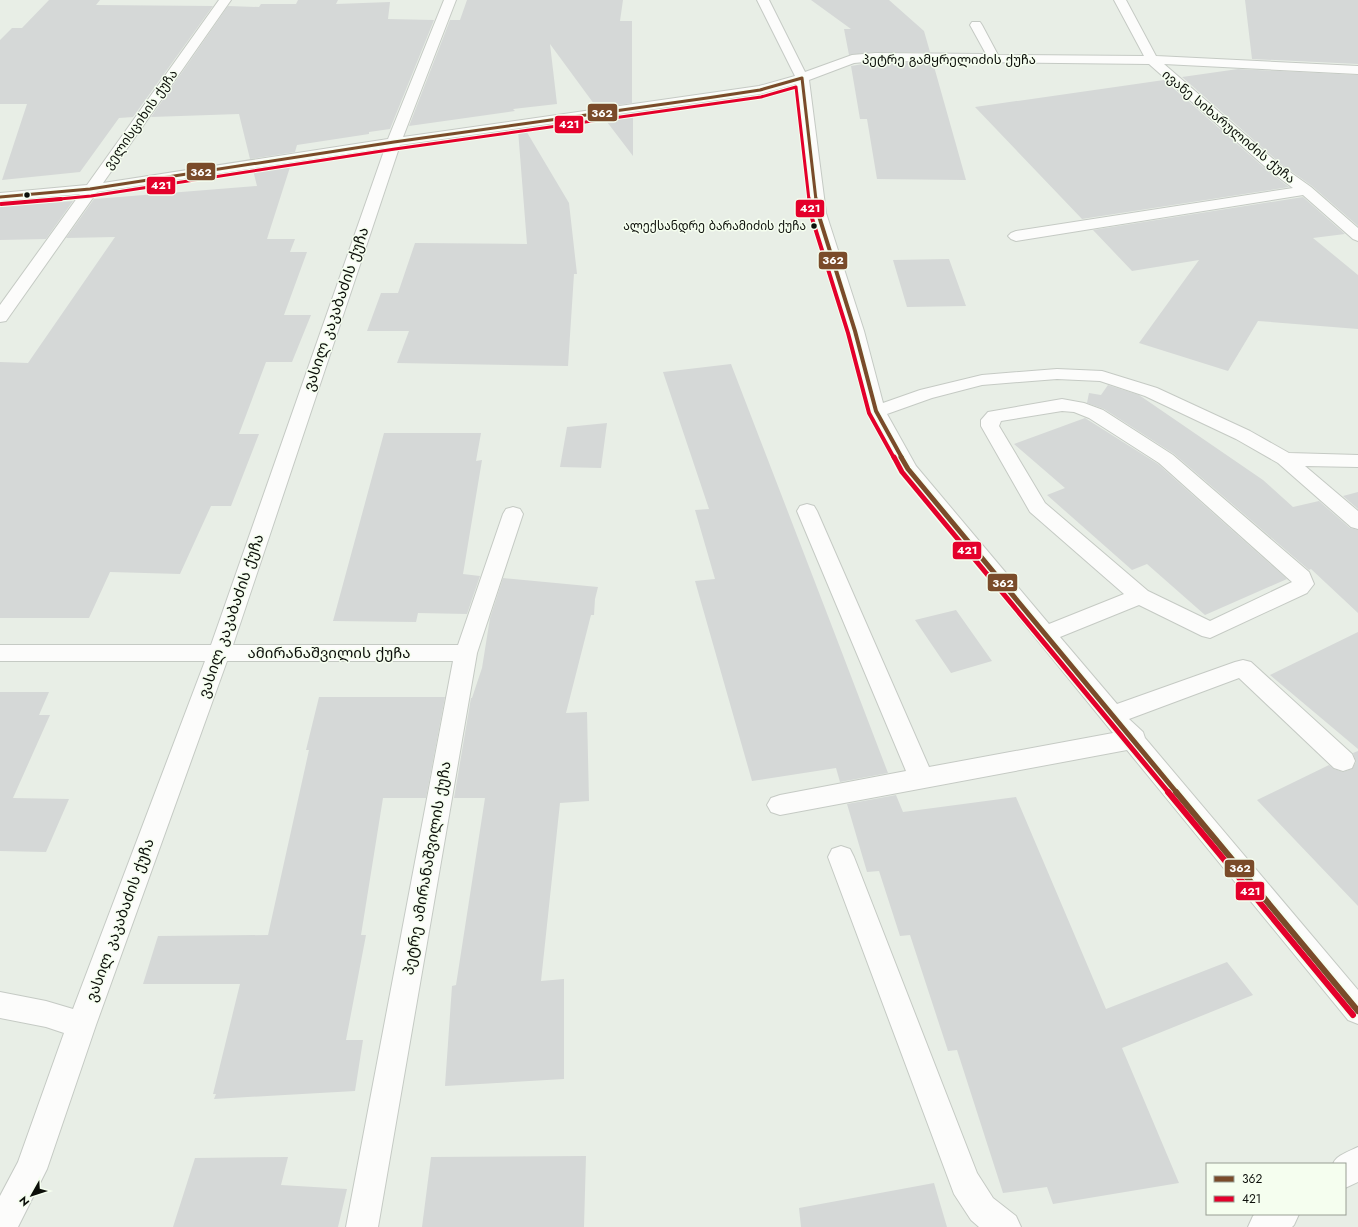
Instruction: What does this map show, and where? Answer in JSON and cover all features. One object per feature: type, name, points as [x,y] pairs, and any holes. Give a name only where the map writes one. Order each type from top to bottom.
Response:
[{"type":"street","name":"ველისციხის ქუჩა","points":[[0,317],[54,243],[90,189],[225,0]]},
{"type":"street","name":"ვასილ კაკაბაძის ქუჩა","points":[[1,1227],[31,1169],[81,1025],[219,653],[394,142],[450,0]]},
{"type":"street","points":[[763,0],[802,78],[818,213],[855,331],[876,411],[908,468],[1358,1011]]},
{"type":"street","name":"ივანე სიხარულიძის ქუჩა","points":[[1120,0],[1152,60],[1270,163],[1306,190],[1358,236]]},
{"type":"street","points":[[976,25],[994,58]]},
{"type":"street","name":"პეტრე გამყრელიძის ქუჩა","points":[[0,197],[90,189],[394,142],[752,91],[802,78],[852,59],[875,57],[1152,60],[1358,70]]},
{"type":"street","points":[[1016,236],[1306,190]]},
{"type":"street","points":[[876,411],[926,394],[982,380],[1057,374],[1102,376],[1152,392],[1243,435],[1285,459],[1358,522]]},
{"type":"street","points":[[1045,634],[1140,596],[1210,630],[1299,588],[1303,584],[1300,578],[1166,459],[1096,414],[1076,407],[1062,405],[995,416],[990,420],[990,426],[1037,507],[1140,596]]},
{"type":"street","points":[[1285,459],[1358,461]]},
{"type":"street","points":[[807,511],[922,779]]},
{"type":"street","name":"პეტრე ამირანაშვილის ქუჩა","points":[[362,1227],[466,653],[513,514]]},
{"type":"street","name":"ამირანაშვილის ქუჩა","points":[[0,652],[466,653]]},
{"type":"street","points":[[1113,715],[1243,668],[1343,761]]},
{"type":"street","points":[[780,805],[1134,740]]},
{"type":"street","points":[[841,857],[966,1184],[982,1209],[1005,1227]]},
{"type":"street","points":[[0,1005],[46,1014],[81,1025]]},
{"type":"street","points":[[1346,1171],[1358,1163]]},
{"type":"street","points":[[1264,1227],[1282,1215]]},
{"type":"building","points":[[49,0],[100,0],[96,5],[213,6],[133,117],[119,118],[80,172],[2,180],[27,104],[0,104],[0,40],[12,28],[22,28]]},
{"type":"building","points":[[298,0],[338,0],[336,4],[390,2],[388,19],[434,20],[390,129],[369,132],[369,134],[297,145],[295,152],[250,159],[239,114],[151,117],[228,6],[259,7],[261,4],[296,4]]},
{"type":"building","points":[[467,0],[623,0],[620,21],[632,21],[632,103],[597,108],[550,44],[557,104],[513,109],[515,111],[409,126],[450,20],[460,20]]},
{"type":"building","points":[[811,0],[889,0],[924,31],[930,52],[875,52],[849,55],[844,29],[851,29]]},
{"type":"building","points":[[1245,0],[1358,0],[1358,64],[1252,59]]},
{"type":"building","points":[[875,62],[933,63],[966,180],[877,179],[867,119],[860,119],[851,66]]},
{"type":"building","points":[[1238,69],[1358,75],[1358,226],[1312,186],[1281,164],[1182,77]]},
{"type":"building","points":[[1164,80],[1269,172],[1289,187],[1082,219],[975,107]]},
{"type":"building","points":[[633,114],[633,156],[604,118]]},
{"type":"building","points":[[525,129],[569,203],[577,274],[574,274],[568,366],[397,363],[409,331],[367,331],[381,293],[398,293],[415,243],[527,244],[518,130]]},
{"type":"building","points":[[291,164],[267,239],[295,239],[290,252],[307,252],[284,315],[311,315],[292,362],[266,362],[239,434],[259,434],[231,506],[211,506],[180,574],[110,572],[89,618],[0,618],[0,362],[28,363],[115,237],[66,238],[94,199],[257,186],[253,170]]},
{"type":"building","points":[[1303,197],[1345,234],[1313,238],[1358,275],[1358,329],[1258,321],[1228,371],[1139,343],[1199,260],[1132,271],[1093,230]]},
{"type":"building","points":[[73,201],[46,239],[0,240],[0,207]]},
{"type":"building","points":[[949,259],[966,306],[907,307],[893,260]]},
{"type":"building","points":[[731,364],[888,773],[840,782],[836,768],[752,781],[695,581],[715,579],[695,510],[709,509],[663,372]]},
{"type":"building","points":[[1108,385],[1139,395],[1263,480],[1293,507],[1319,501],[1350,528],[1358,530],[1358,613],[1311,569],[1309,570],[1174,454],[1104,409],[1087,403],[1089,393],[1101,395]]},
{"type":"building","points":[[1085,418],[1158,464],[1287,579],[1205,615],[1147,564],[1132,570],[1047,495],[1065,488],[1014,444]]},
{"type":"building","points":[[607,423],[601,468],[560,467],[567,427]]},
{"type":"building","points":[[384,433],[481,433],[476,461],[482,460],[463,574],[480,576],[467,614],[418,613],[416,622],[333,621]]},
{"type":"building","points":[[1358,492],[1358,509],[1343,496]]},
{"type":"building","points":[[503,578],[598,587],[595,599],[594,615],[591,615],[566,713],[587,712],[589,801],[560,803],[541,981],[564,979],[564,1079],[445,1086],[452,986],[456,985],[485,798],[454,798],[471,698],[482,668],[490,618]]},
{"type":"building","points":[[956,610],[992,661],[951,673],[915,620]]},
{"type":"building","points":[[1358,632],[1358,749],[1270,675]]},
{"type":"building","points":[[0,692],[49,692],[39,715],[50,715],[13,798],[69,799],[46,852],[0,851]]},
{"type":"building","points":[[319,697],[445,697],[426,798],[383,798],[361,935],[366,935],[346,1040],[363,1040],[355,1091],[214,1099],[216,1094],[213,1094],[240,984],[143,984],[158,936],[268,935],[309,750],[306,750]]},
{"type":"building","points":[[1358,751],[1358,906],[1257,800],[1329,765],[1334,769],[1343,772],[1352,769],[1356,762],[1353,753]]},
{"type":"building","points":[[896,795],[903,812],[1016,797],[1106,1009],[1227,962],[1253,995],[1122,1048],[1179,1183],[1053,1204],[1047,1187],[1003,1193],[957,1050],[948,1051],[910,935],[900,936],[879,871],[867,872],[847,804]]},
{"type":"building","points":[[586,1156],[584,1227],[422,1227],[431,1157]]},
{"type":"building","points":[[288,1157],[281,1185],[347,1189],[338,1227],[173,1227],[195,1158]]},
{"type":"building","points":[[934,1183],[947,1227],[801,1227],[799,1208]]},
{"type":"transit line","name":"362","points":[[802,78],[818,213],[855,331],[876,411],[908,469],[1358,1011]]},
{"type":"transit line","name":"362","points":[[0,197],[90,189],[394,142],[707,98],[760,90],[802,78]]},
{"type":"transit line","name":"421","points":[[1,204],[91,196],[395,149],[761,97],[796,87],[811,215],[848,333],[869,413],[902,472],[1353,1015]]},
{"type":"place","name":"ალექსანდრე ბარამიძის ქუჩა","points":[[814,226]]}]
